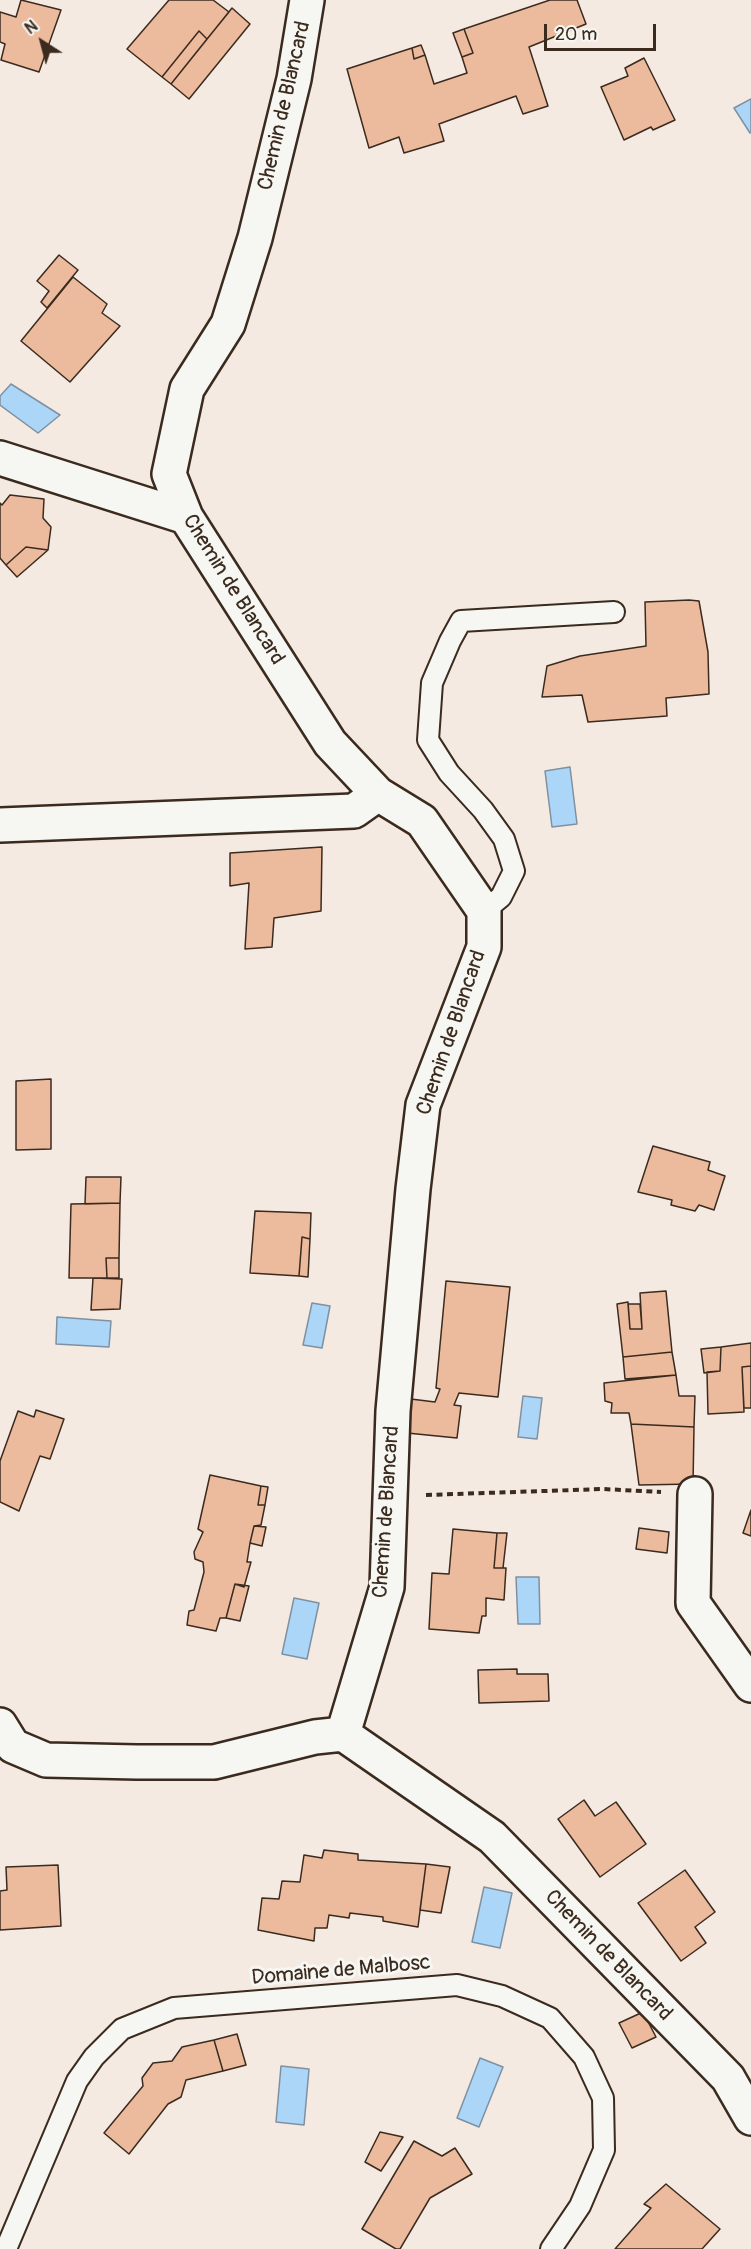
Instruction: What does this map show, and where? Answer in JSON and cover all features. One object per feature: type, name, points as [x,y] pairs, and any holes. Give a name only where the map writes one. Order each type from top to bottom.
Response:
[{"type":"street","name":"Chemin de Blancard","points":[[307,0],[294,79],[255,238],[228,324],[187,389],[169,474],[186,517],[330,743],[378,794],[422,821],[484,911],[483,946],[423,1105],[396,1376],[389,1497],[387,1587],[343,1734],[492,1837],[728,2078],[751,2118]]},
{"type":"street","points":[[0,458],[186,517]]},
{"type":"street","points":[[0,825],[354,811],[378,794]]},
{"type":"street","points":[[695,1494],[693,1603],[751,1685]]},
{"type":"street","points":[[0,1725],[13,1746],[46,1760],[214,1762],[315,1737],[343,1734]]},
{"type":"lane","points":[[484,911],[501,897],[514,871],[504,839],[483,810],[449,773],[428,740],[432,683],[450,641],[461,621],[614,612]]},
{"type":"lane","name":"Domaine de Malbosc","points":[[6,2249],[78,2081],[94,2057],[122,2029],[174,2008],[457,1985],[502,1996],[550,2018],[584,2057],[603,2098],[604,2151],[580,2206],[550,2249]]},
{"type":"path","points":[[389,1497],[603,1489],[695,1494]]},
{"type":"water","points":[[751,99],[751,132],[750,133],[734,108]]},
{"type":"water","points":[[11,384],[60,415],[38,433],[0,405],[0,396]]},
{"type":"water","points":[[570,767],[577,824],[552,827],[545,771]]},
{"type":"water","points":[[312,1303],[330,1306],[322,1348],[303,1345]]},
{"type":"water","points":[[57,1317],[111,1321],[109,1347],[56,1344]]},
{"type":"water","points":[[523,1396],[542,1398],[537,1439],[518,1437]]},
{"type":"water","points":[[516,1577],[539,1577],[540,1624],[518,1624]]},
{"type":"water","points":[[294,1598],[319,1603],[307,1659],[282,1654]]},
{"type":"water","points":[[484,1887],[512,1893],[500,1948],[472,1942]]},
{"type":"water","points":[[480,2058],[503,2067],[479,2127],[457,2118]]},
{"type":"water","points":[[281,2066],[309,2069],[304,2125],[276,2122]]},
{"type":"building","points":[[21,0],[61,10],[39,72],[1,60],[5,44],[0,42],[0,12],[16,17]]},
{"type":"building","points":[[169,0],[213,0],[229,12],[207,39],[199,31],[162,77],[127,49]]},
{"type":"building","points":[[550,0],[577,0],[586,24],[529,47],[548,106],[523,114],[516,96],[439,124],[444,141],[404,153],[399,137],[369,148],[347,69],[412,48],[414,59],[425,55],[434,84],[467,73],[462,57],[473,53],[464,29]]},
{"type":"building","points":[[232,8],[250,24],[189,99],[171,84]]},
{"type":"building","points":[[464,29],[473,53],[462,57],[453,33]]},
{"type":"building","points":[[199,31],[207,39],[171,84],[162,77]]},
{"type":"building","points":[[421,45],[425,55],[414,59],[412,48]]},
{"type":"building","points":[[644,58],[675,120],[653,130],[651,127],[624,140],[601,87],[628,76],[625,68]]},
{"type":"building","points":[[59,255],[78,270],[47,308],[41,302],[49,291],[37,281]]},
{"type":"building","points":[[73,277],[107,304],[102,313],[120,326],[70,382],[21,341]]},
{"type":"building","points":[[10,495],[44,499],[43,518],[51,527],[48,550],[26,547],[6,565],[0,558],[0,503],[2,505]]},
{"type":"building","points":[[26,547],[48,550],[17,577],[6,565]]},
{"type":"building","points":[[699,601],[708,652],[709,694],[666,698],[667,716],[588,722],[582,695],[542,697],[547,666],[580,656],[646,646],[645,602]]},
{"type":"building","points":[[322,847],[321,911],[274,918],[272,947],[245,949],[249,883],[230,886],[230,853]]},
{"type":"building","points":[[51,1079],[51,1149],[16,1150],[16,1081]]},
{"type":"building","points":[[653,1146],[710,1162],[708,1170],[725,1176],[714,1210],[699,1205],[695,1211],[671,1205],[672,1200],[638,1192]]},
{"type":"building","points":[[86,1177],[121,1177],[120,1203],[85,1204]]},
{"type":"building","points":[[120,1203],[119,1258],[106,1258],[107,1278],[69,1278],[71,1204]]},
{"type":"building","points":[[255,1211],[311,1213],[310,1239],[302,1237],[299,1276],[250,1273]]},
{"type":"building","points":[[302,1237],[310,1239],[308,1277],[299,1276]]},
{"type":"building","points":[[106,1258],[119,1258],[119,1278],[107,1278]]},
{"type":"building","points":[[93,1278],[122,1279],[120,1309],[91,1310]]},
{"type":"building","points":[[446,1281],[510,1287],[498,1397],[459,1393],[454,1405],[461,1406],[457,1438],[407,1433],[411,1399],[435,1402],[440,1389],[436,1388]]},
{"type":"building","points":[[666,1291],[672,1352],[623,1357],[617,1304],[628,1302],[630,1329],[642,1329],[640,1293]]},
{"type":"building","points":[[628,1304],[640,1304],[642,1329],[630,1329]]},
{"type":"building","points":[[751,1343],[751,1366],[742,1367],[744,1412],[708,1414],[707,1372],[720,1371],[721,1347]]},
{"type":"building","points":[[721,1347],[720,1371],[704,1373],[701,1349]]},
{"type":"building","points":[[672,1352],[676,1375],[625,1379],[623,1357]]},
{"type":"building","points":[[751,1366],[751,1408],[744,1408],[742,1367]]},
{"type":"building","points":[[676,1375],[679,1396],[695,1396],[694,1427],[631,1424],[629,1413],[611,1413],[612,1403],[605,1401],[604,1383]]},
{"type":"building","points":[[36,1410],[64,1419],[50,1459],[40,1456],[19,1511],[0,1502],[0,1461],[18,1411],[34,1417]]},
{"type":"building","points":[[631,1424],[694,1427],[693,1484],[639,1485]]},
{"type":"building","points":[[210,1475],[261,1486],[258,1505],[265,1505],[261,1525],[254,1526],[247,1562],[251,1562],[244,1587],[235,1584],[226,1618],[220,1618],[216,1631],[187,1625],[189,1611],[194,1610],[204,1572],[203,1562],[195,1559],[194,1552],[203,1532],[198,1529]]},
{"type":"building","points":[[261,1486],[268,1487],[265,1505],[258,1505]]},
{"type":"building","points":[[751,1510],[751,1536],[743,1533]]},
{"type":"building","points":[[254,1526],[266,1527],[262,1546],[250,1543]]},
{"type":"building","points":[[639,1528],[669,1532],[667,1553],[636,1549]]},
{"type":"building","points":[[453,1529],[497,1533],[494,1568],[506,1568],[504,1600],[486,1598],[486,1616],[482,1616],[479,1633],[429,1629],[432,1573],[449,1574]]},
{"type":"building","points":[[497,1533],[507,1533],[503,1568],[494,1568]]},
{"type":"building","points":[[235,1584],[249,1586],[240,1621],[226,1618]]},
{"type":"building","points":[[517,1669],[517,1674],[548,1674],[549,1701],[479,1703],[478,1670]]},
{"type":"building","points":[[584,1800],[595,1816],[616,1802],[646,1844],[600,1877],[558,1819]]},
{"type":"building","points":[[324,1850],[358,1854],[358,1860],[426,1864],[418,1927],[383,1921],[383,1917],[350,1913],[349,1918],[329,1915],[327,1928],[315,1928],[314,1941],[258,1930],[262,1898],[279,1899],[282,1881],[300,1882],[304,1855],[322,1858]]},
{"type":"building","points":[[426,1864],[450,1867],[441,1913],[420,1910]]},
{"type":"building","points":[[58,1865],[61,1926],[0,1930],[0,1891],[7,1890],[6,1867]]},
{"type":"building","points":[[685,1870],[715,1912],[695,1927],[706,1943],[681,1961],[638,1903]]},
{"type":"building","points":[[643,2012],[656,2037],[632,2048],[619,2023]]},
{"type":"building","points":[[237,2034],[246,2065],[223,2071],[214,2040]]},
{"type":"building","points":[[214,2040],[223,2071],[186,2080],[181,2097],[168,2104],[129,2154],[104,2133],[143,2086],[142,2078],[153,2063],[172,2061],[182,2047]]},
{"type":"building","points":[[380,2132],[403,2137],[381,2171],[365,2162]]},
{"type":"building","points":[[414,2141],[442,2156],[455,2148],[472,2174],[430,2198],[400,2249],[396,2249],[362,2229]]},
{"type":"building","points":[[666,2184],[720,2229],[702,2249],[615,2249],[651,2208],[644,2204]]}]
